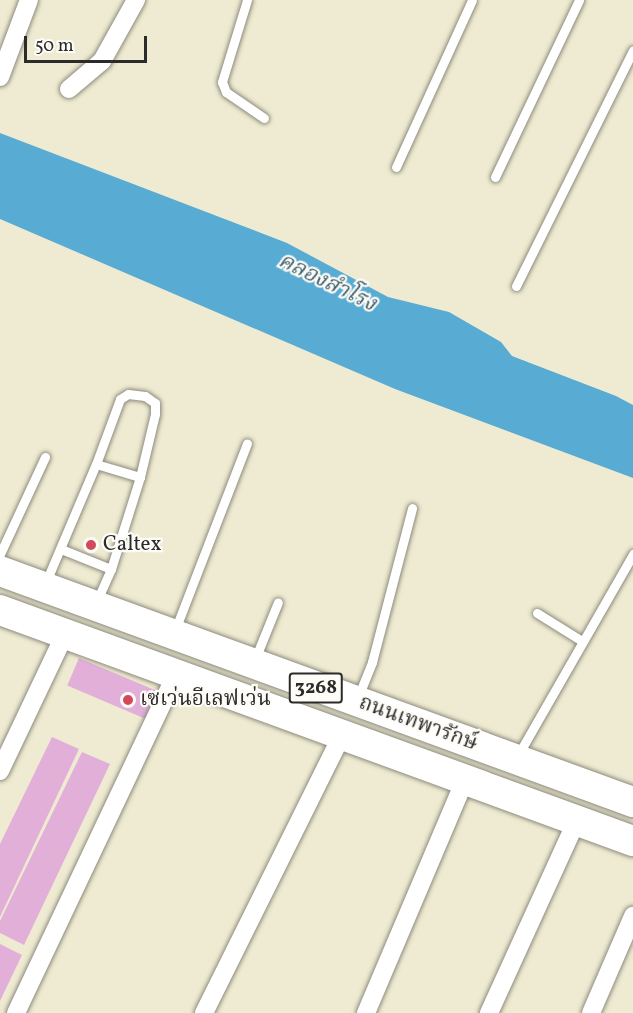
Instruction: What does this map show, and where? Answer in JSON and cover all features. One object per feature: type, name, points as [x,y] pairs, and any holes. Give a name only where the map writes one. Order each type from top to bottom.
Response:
[{"type":"main road","name":"ถนนเทพารักษ์","points":[[0,571],[357,703],[631,797]]},
{"type":"main road","name":"ถนนเทพารักษ์","points":[[0,610],[633,841]]},
{"type":"street","points":[[0,77],[29,0]]},
{"type":"street","points":[[69,89],[102,61],[136,0]]},
{"type":"street","points":[[0,771],[65,634]]},
{"type":"street","points":[[16,1013],[176,675]]},
{"type":"street","points":[[204,1013],[342,735]]},
{"type":"street","points":[[366,1013],[465,780]]},
{"type":"street","points":[[489,1013],[577,820]]},
{"type":"street","points":[[591,1013],[633,916]]},
{"type":"lane","points":[[247,0],[222,82],[226,92],[264,118]]},
{"type":"lane","points":[[396,167],[472,0]]},
{"type":"lane","points":[[495,177],[579,0]]},
{"type":"lane","points":[[516,286],[633,50]]},
{"type":"lane","points":[[43,587],[96,464],[120,399],[129,394],[145,396],[155,403],[155,414],[140,477],[111,569],[94,605]]},
{"type":"lane","points":[[173,635],[247,443]]},
{"type":"lane","points":[[0,554],[45,457]]},
{"type":"lane","points":[[96,464],[140,477]]},
{"type":"lane","points":[[357,703],[372,662],[412,508]]},
{"type":"lane","points":[[61,549],[111,569]]},
{"type":"lane","points":[[515,759],[633,554]]},
{"type":"lane","points":[[252,664],[278,602]]},
{"type":"lane","points":[[537,613],[582,641]]},
{"type":"water","name":"คลองสำโรง","points":[[0,133],[287,243],[388,297],[449,312],[501,342],[512,356],[616,396],[633,405],[633,478],[395,389],[0,219]]},
{"type":"building","points":[[79,658],[158,692],[146,719],[67,686]]},
{"type":"building","points":[[52,737],[79,749],[0,917],[0,844]]},
{"type":"building","points":[[82,752],[110,764],[24,945],[0,933],[0,921]]},
{"type":"building","points":[[0,944],[22,955],[0,1001]]},
{"type":"place","name":"Caltex","points":[[91,545]]},
{"type":"place","name":"เซเว่นอีเลฟเว่น","points":[[128,700]]}]
